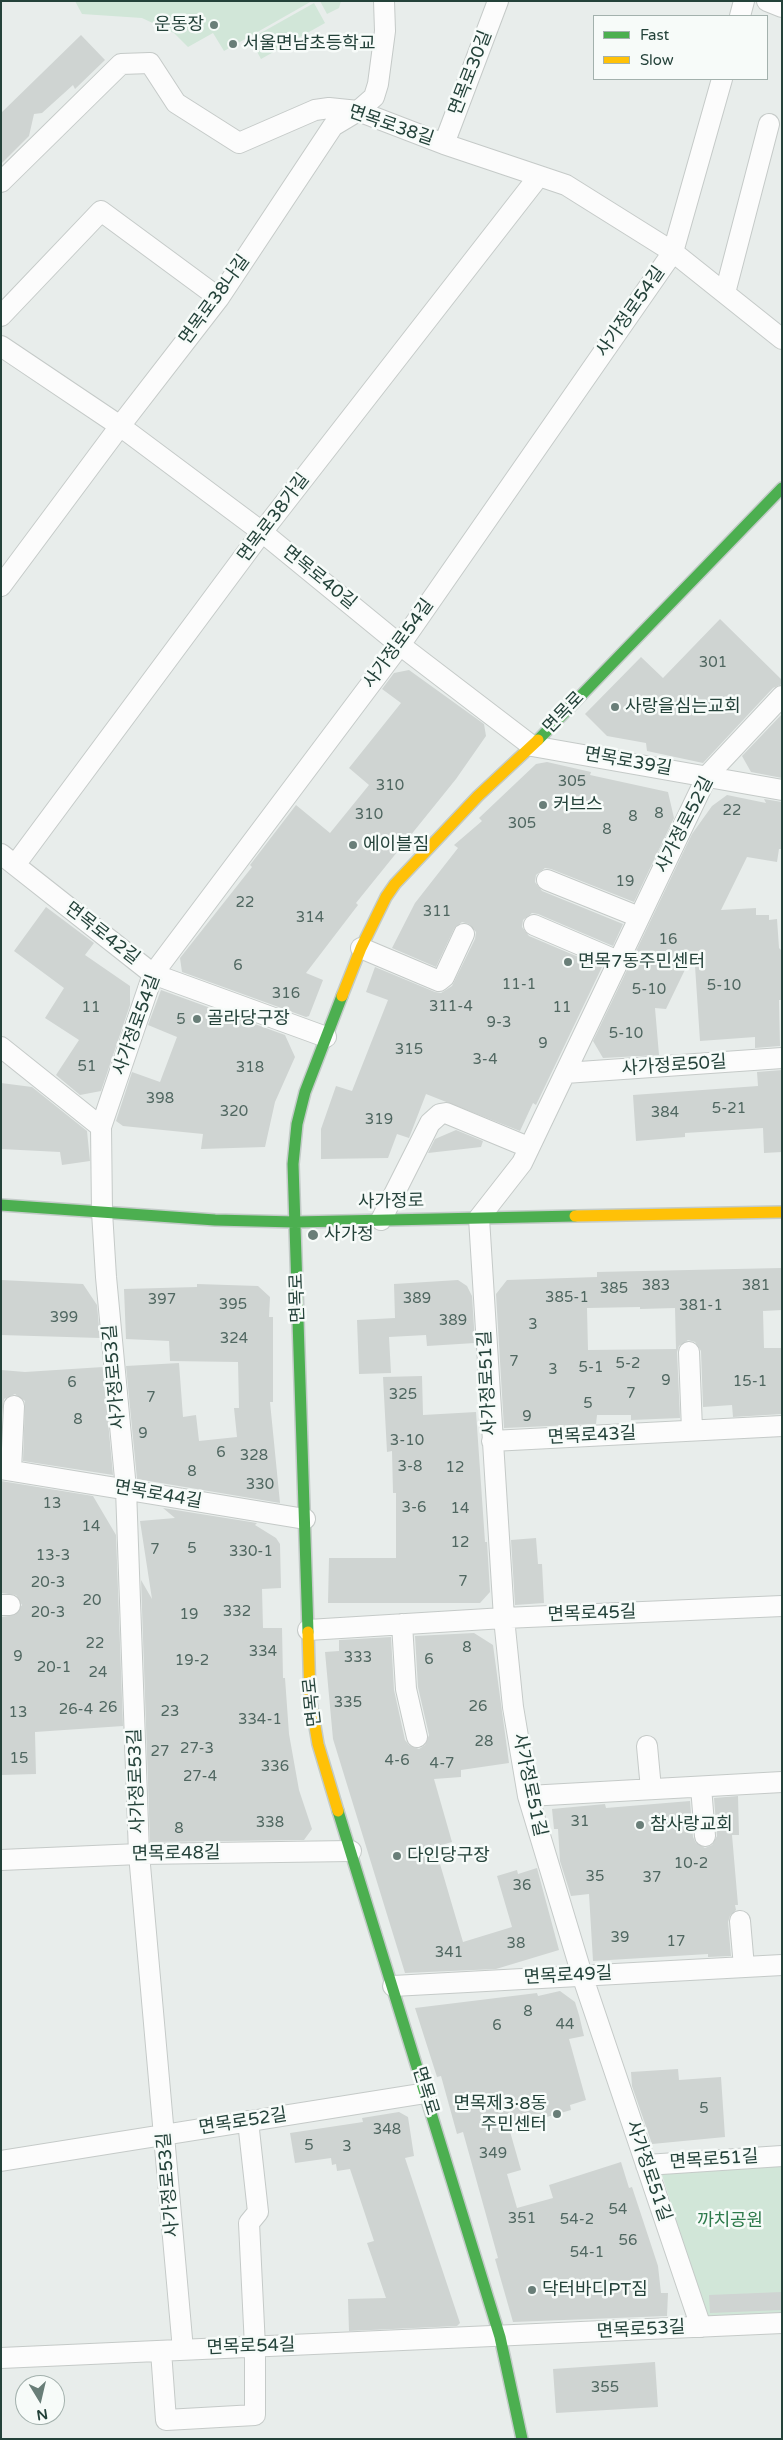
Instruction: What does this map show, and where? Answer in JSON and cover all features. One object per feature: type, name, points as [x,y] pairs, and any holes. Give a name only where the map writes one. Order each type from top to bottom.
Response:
[{"type":"street","name":"면목로38나길","points":[[1,586],[120,426],[219,298],[333,126],[358,111],[374,97],[377,90],[385,30],[384,1]]},
{"type":"street","name":"면목로30길","points":[[444,144],[498,1]]},
{"type":"street","points":[[740,15],[744,1]]},
{"type":"street","points":[[767,1],[782,7]]},
{"type":"street","name":"면목로38길","points":[[1,182],[121,64],[150,63],[176,103],[239,142],[316,110],[329,108],[358,111],[444,144],[571,188],[673,252],[782,339]]},
{"type":"street","name":"사가정로54길","points":[[102,1212],[101,1127],[154,974],[400,645],[673,252],[722,80]]},
{"type":"street","points":[[725,293],[770,124]]},
{"type":"street","name":"면목로38가길","points":[[8,859],[539,176]]},
{"type":"street","points":[[1,316],[100,211],[219,298]]},
{"type":"street","name":"면목로40길","points":[[2,347],[120,426],[262,532],[400,645],[532,746]]},
{"type":"street","name":"면목로","points":[[522,2439],[500,2337],[318,1744],[310,1697],[295,1222],[294,1164],[297,1124],[305,1092],[326,1037],[361,948],[386,897],[407,870],[478,796],[532,746],[782,488]]},
{"type":"street","name":"사가정로52길","points":[[479,1218],[522,1163],[707,776],[782,696]]},
{"type":"street","name":"면목로39길","points":[[532,746],[782,790]]},
{"type":"street","name":"면목로42길","points":[[8,859],[154,974],[326,1037]]},
{"type":"street","points":[[547,880],[639,917]]},
{"type":"street","points":[[534,925],[618,961]]},
{"type":"street","points":[[361,948],[441,980],[464,934]]},
{"type":"street","points":[[1,1047],[101,1127]]},
{"type":"street","name":"사가정로50길","points":[[565,1073],[782,1058]]},
{"type":"street","points":[[381,1220],[430,1123],[440,1114],[446,1113],[528,1148]]},
{"type":"street","name":"사가정로","points":[[1,1205],[215,1220],[295,1222],[782,1212]]},
{"type":"street","name":"사가정로53길","points":[[102,1212],[126,1489],[139,1854],[183,2350]]},
{"type":"street","name":"사가정로51길","points":[[479,1218],[504,1618],[513,1708],[528,1796],[582,1975],[701,2327]]},
{"type":"street","points":[[689,1352],[692,1430]]},
{"type":"street","name":"면목로44길","points":[[14,1406],[6,1470],[305,1519]]},
{"type":"street","name":"면목로43길","points":[[492,1441],[782,1426]]},
{"type":"street","name":"면목로45길","points":[[308,1630],[504,1618],[782,1606]]},
{"type":"street","points":[[402,1624],[406,1689],[417,1736]]},
{"type":"street","points":[[647,1746],[651,1790]]},
{"type":"street","points":[[528,1796],[782,1782]]},
{"type":"street","points":[[701,1787],[705,1836]]},
{"type":"street","name":"면목로48길","points":[[1,1860],[139,1854],[351,1851]]},
{"type":"street","points":[[740,1921],[744,1967]]},
{"type":"street","name":"면목로49길","points":[[393,1986],[782,1966]]},
{"type":"street","name":"면목로52길","points":[[1,2161],[426,2093]]},
{"type":"street","points":[[161,2351],[166,2420],[255,2414],[255,2347],[249,2223],[258,2212],[248,2121]]},
{"type":"street","name":"면목로51길","points":[[646,2165],[782,2156]]},
{"type":"street","name":"면목로53길","points":[[500,2337],[782,2323]]},
{"type":"street","name":"면목로54길","points":[[1,2358],[500,2337]]},
{"type":"green space","name":"운동장","points":[[75,1],[312,1],[224,51],[213,33],[188,47],[174,33],[142,18],[82,14]]},
{"type":"green space","points":[[320,1],[341,1],[339,8],[327,14]]},
{"type":"green space","points":[[314,3],[325,23],[261,59],[250,39]]},
{"type":"green space","name":"까치공원","points":[[782,2166],[782,2316],[707,2319],[662,2175],[665,2173]]},
{"type":"building","points":[[81,35],[105,60],[75,89],[73,85],[42,113],[34,114],[29,136],[1,164],[1,113]]},
{"type":"building","points":[[720,619],[782,680],[782,684],[773,688],[703,763],[647,751],[646,743],[607,736],[585,714],[641,657],[663,678]]},
{"type":"building","points":[[409,670],[484,724],[486,736],[456,779],[356,903],[358,905],[306,973],[323,980],[309,1016],[306,1017],[182,972],[180,958],[252,867],[250,865],[296,805],[330,833],[369,785],[349,768],[401,703],[382,689],[394,673]]},
{"type":"building","points":[[782,714],[782,778],[751,772],[742,756]]},
{"type":"building","points":[[547,762],[591,772],[590,775],[668,792],[674,818],[634,902],[551,869],[545,868],[536,875],[535,882],[542,891],[623,924],[613,946],[538,914],[532,913],[523,920],[522,927],[529,936],[602,967],[536,1105],[533,1103],[520,1131],[426,1094],[409,1138],[397,1134],[388,1158],[321,1159],[321,1129],[336,1086],[352,1091],[388,1000],[366,992],[375,967],[435,992],[441,993],[452,986],[475,939],[476,932],[469,924],[462,922],[454,929],[436,967],[392,948],[415,903],[458,848],[454,845],[482,821],[479,818],[536,764]]},
{"type":"building","points":[[727,795],[766,803],[764,799],[782,802],[782,849],[779,849],[777,862],[747,857],[721,910],[756,908],[756,915],[769,915],[769,920],[777,919],[779,948],[782,951],[782,1000],[779,1000],[780,1046],[755,1048],[755,1037],[700,1041],[694,951],[666,1009],[655,1008],[659,1055],[603,1058],[593,1041],[692,834],[712,806]]},
{"type":"building","points":[[46,907],[94,943],[85,955],[130,986],[130,1005],[101,1091],[80,1095],[56,1075],[79,1040],[45,1018],[64,988],[14,951]]},
{"type":"building","points":[[161,990],[285,1035],[295,1057],[275,1102],[265,1147],[201,1149],[203,1134],[123,1126],[116,1121],[132,1072],[160,1082],[177,1037],[148,1025]]},
{"type":"building","points":[[782,1070],[782,1152],[764,1153],[763,1128],[685,1133],[685,1137],[636,1141],[633,1095],[758,1086],[757,1072]]},
{"type":"building","points":[[1,1083],[32,1087],[87,1131],[90,1161],[62,1165],[60,1152],[1,1149]]},
{"type":"building","points":[[456,1130],[483,1141],[481,1147],[428,1153],[435,1139]]},
{"type":"building","points":[[781,1268],[782,1310],[763,1311],[764,1348],[782,1348],[782,1414],[733,1417],[732,1405],[703,1407],[701,1351],[695,1342],[688,1340],[679,1346],[677,1352],[680,1418],[631,1420],[631,1415],[597,1415],[596,1424],[504,1428],[496,1294],[507,1280],[597,1277],[597,1272]],"holes":[[[640,1307],[640,1309],[675,1308],[676,1349],[588,1350],[587,1308]]]},
{"type":"building","points":[[1,1280],[83,1284],[97,1305],[100,1338],[1,1335]]},
{"type":"building","points":[[458,1280],[467,1286],[472,1296],[475,1343],[427,1346],[426,1335],[389,1337],[391,1373],[359,1374],[357,1320],[395,1318],[394,1284]]},
{"type":"building","points":[[197,1284],[258,1286],[270,1297],[269,1317],[273,1317],[273,1402],[270,1402],[280,1503],[137,1479],[126,1366],[179,1363],[183,1417],[196,1415],[199,1441],[237,1437],[234,1408],[239,1408],[238,1362],[170,1361],[169,1341],[126,1339],[124,1289],[197,1287]]},
{"type":"building","points":[[103,1367],[113,1475],[23,1461],[25,1401],[15,1394],[4,1399],[1,1424],[1,1370],[25,1372]]},
{"type":"building","points":[[422,1376],[423,1415],[476,1412],[490,1592],[480,1603],[328,1603],[329,1558],[396,1558],[396,1493],[393,1493],[392,1451],[387,1452],[383,1377]]},
{"type":"building","points":[[1,1481],[93,1496],[116,1535],[123,1726],[35,1732],[36,1774],[1,1775],[1,1617],[15,1615],[22,1605],[16,1595],[1,1593]]},
{"type":"building","points":[[163,1508],[257,1523],[255,1525],[276,1538],[280,1544],[281,1588],[262,1589],[263,1628],[282,1628],[283,1678],[285,1678],[289,1734],[299,1790],[312,1829],[304,1840],[150,1842],[141,1580],[152,1599],[140,1521],[175,1518]]},
{"type":"building","points":[[536,1538],[538,1564],[542,1564],[544,1603],[515,1605],[511,1540]]},
{"type":"building","points":[[474,1633],[493,1645],[509,1763],[461,1770],[461,1777],[434,1779],[452,1842],[435,1847],[463,1942],[512,1927],[497,1876],[517,1870],[518,1874],[537,1868],[559,1950],[496,1969],[405,1973],[333,1739],[325,1652],[339,1651],[339,1640],[391,1637],[394,1690],[405,1740],[409,1745],[419,1749],[425,1745],[429,1735],[418,1687],[415,1636]]},
{"type":"building","points":[[738,1796],[739,1835],[732,1835],[738,1905],[735,1905],[736,1910],[730,1916],[728,1922],[731,1956],[708,1957],[708,1954],[593,1961],[589,1894],[571,1896],[560,1861],[558,1829],[554,1829],[552,1809],[605,1804],[606,1808],[690,1801],[693,1837],[696,1843],[705,1848],[712,1845],[717,1836],[714,1798]]},
{"type":"building","points":[[560,1991],[575,2002],[579,2015],[584,2036],[569,2039],[586,2100],[570,2105],[571,2110],[509,2128],[521,2170],[507,2174],[517,2208],[553,2198],[549,2185],[621,2162],[629,2188],[632,2187],[658,2266],[661,2293],[668,2293],[667,2316],[513,2322],[495,2259],[498,2258],[463,2132],[457,2134],[441,2076],[437,2077],[415,2008],[537,1993],[538,1996]]},
{"type":"building","points":[[678,2069],[679,2080],[721,2077],[725,2137],[652,2144],[632,2086],[631,2072]]},
{"type":"building","points":[[399,2112],[408,2117],[414,2156],[405,2158],[460,2323],[457,2326],[349,2331],[348,2299],[386,2298],[367,2243],[374,2241],[350,2169],[337,2171],[336,2164],[332,2165],[331,2158],[295,2163],[290,2133],[363,2122],[362,2118]]},
{"type":"building","points":[[782,2292],[782,2310],[710,2313],[709,2295]]},
{"type":"building","points":[[655,2362],[658,2407],[556,2413],[553,2369]]},
{"type":"traffic: fast","points":[[538,740],[782,488]]},
{"type":"traffic: fast","points":[[308,1632],[293,1164],[297,1124],[305,1092],[342,996]]},
{"type":"traffic: fast","points":[[1,1205],[215,1220],[295,1222],[575,1216]]},
{"type":"traffic: fast","points":[[338,1811],[500,2337],[522,2439]]},
{"type":"traffic: slow","points":[[342,996],[361,948],[386,897],[395,884],[478,796],[538,740]]},
{"type":"traffic: slow","points":[[575,1216],[782,1212]]},
{"type":"traffic: slow","points":[[308,1632],[310,1697],[318,1744],[338,1811]]},
{"type":"place","name":"운동장","points":[[214,25]]},
{"type":"place","name":"서울면남초등학교","points":[[233,44]]},
{"type":"place","name":"사랑을심는교회","points":[[615,707]]},
{"type":"place","name":"커브스","points":[[543,805]]},
{"type":"place","name":"에이블짐","points":[[353,845]]},
{"type":"place","name":"면목7동주민센터","points":[[568,962]]},
{"type":"place","name":"골라당구장","points":[[197,1019]]},
{"type":"place","name":"사가정","points":[[313,1235]]},
{"type":"place","name":"참사랑교회","points":[[640,1825]]},
{"type":"place","name":"다인당구장","points":[[397,1856]]},
{"type":"place","name":"면목제3·8동 주민센터","points":[[557,2114]]},
{"type":"place","name":"닥터바디PT짐","points":[[532,2290]]}]
